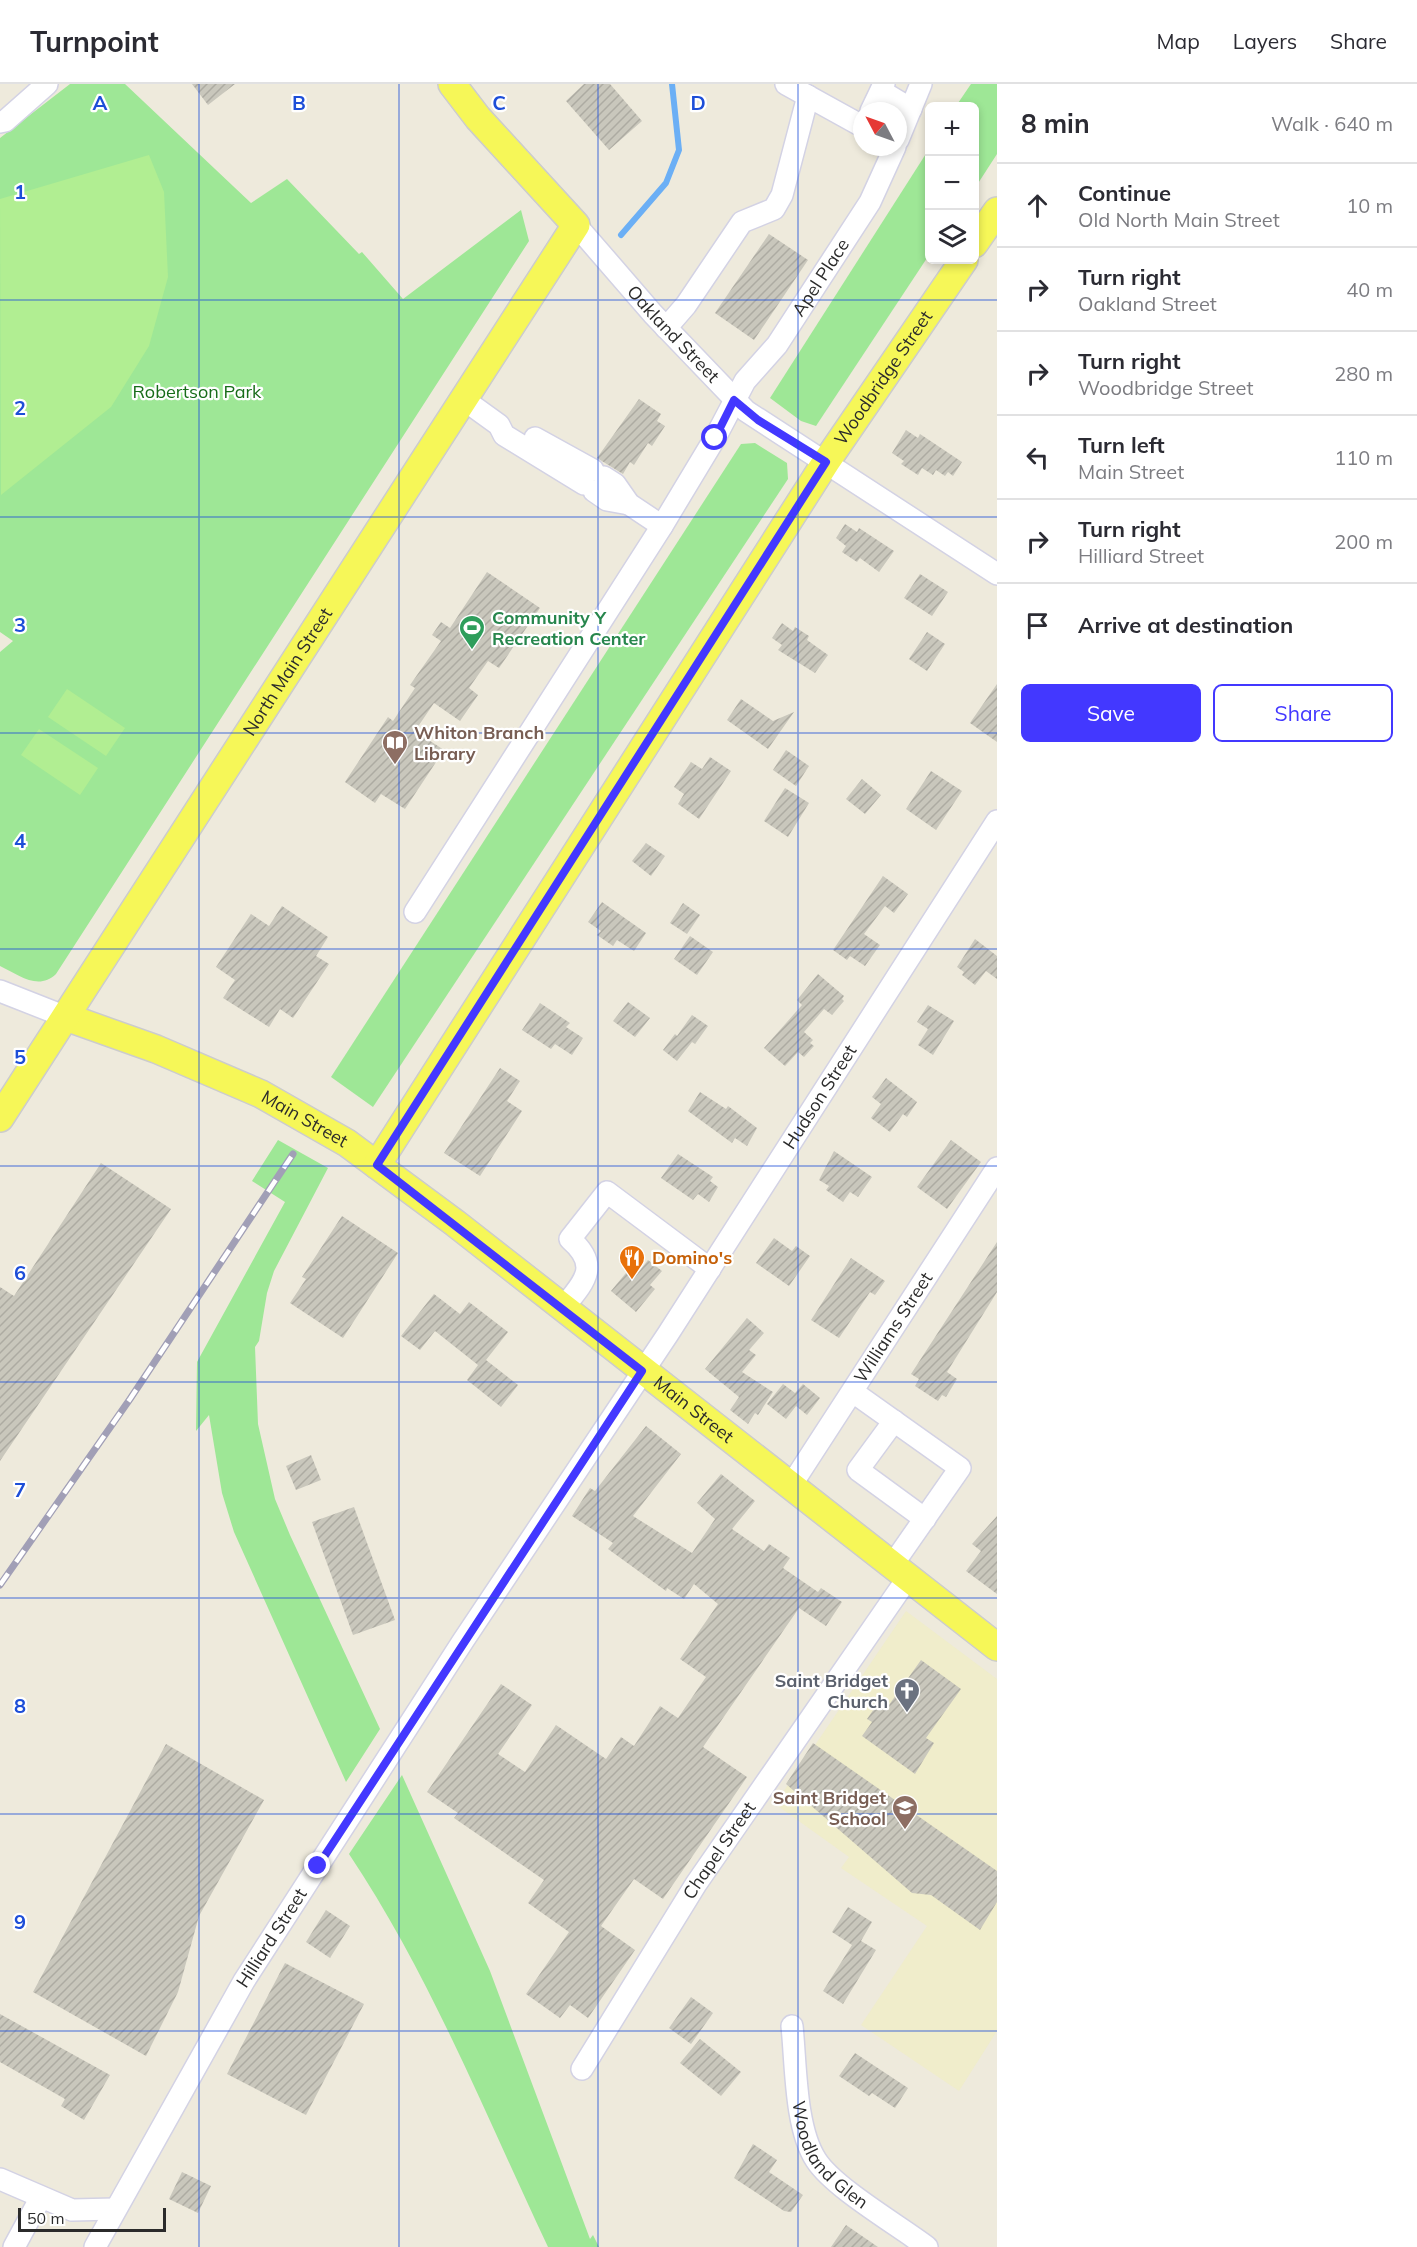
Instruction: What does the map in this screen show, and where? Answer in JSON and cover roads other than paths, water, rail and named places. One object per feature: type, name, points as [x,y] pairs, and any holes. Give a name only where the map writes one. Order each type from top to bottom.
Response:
[{"type":"main road","name":"Oakland Street","points":[[452,84],[478,118],[576,225]]},
{"type":"main road","points":[[979,238],[997,211]]},
{"type":"main road","name":"North Main Street","points":[[0,1118],[576,225]]},
{"type":"main road","name":"Woodbridge Street","points":[[377,1165],[826,462],[961,264]]},
{"type":"main road","name":"Main Street","points":[[66,1017],[156,1049],[272,1099],[322,1127],[377,1165],[563,1308],[899,1573],[997,1647]]},
{"type":"street","points":[[0,122],[5,121],[47,84]]},
{"type":"street","points":[[786,84],[853,121]]},
{"type":"street","points":[[907,119],[921,84]]},
{"type":"street","points":[[876,102],[883,87],[911,109]]},
{"type":"street","points":[[666,328],[686,305],[742,222],[774,209],[782,195],[808,96]]},
{"type":"street","name":"Apel Place","points":[[415,912],[662,526],[745,381],[777,345],[870,202],[891,156]]},
{"type":"street","name":"Oakland Street","points":[[576,225],[666,328],[734,400],[758,420],[997,574]]},
{"type":"street","points":[[463,399],[499,425],[508,424],[593,481],[607,500],[629,504],[662,526]]},
{"type":"street","name":"Hudson Street","points":[[642,1371],[710,1269],[997,821]]},
{"type":"street","points":[[0,991],[66,1017]]},
{"type":"street","name":"Williams Street","points":[[790,1487],[997,1168]]},
{"type":"street","points":[[563,1308],[586,1279],[587,1263],[582,1250],[570,1239],[607,1192],[710,1269]]},
{"type":"street","name":"Hilliard Street","points":[[95,2247],[172,2114],[244,1981],[463,1641],[642,1371]]},
{"type":"street","points":[[853,1392],[894,1421],[858,1470],[925,1519]]},
{"type":"street","name":"Chapel Street","points":[[582,2068],[696,1884],[899,1573],[925,1519],[960,1468],[894,1421]]},
{"type":"street","name":"Woodland Glen","points":[[792,2026],[802,2123],[815,2159],[830,2177],[927,2247]]},
{"type":"street","points":[[0,2179],[40,2199],[72,2210],[115,2209]]},
{"type":"street","points":[[0,2242],[12,2247],[40,2199]]},
{"type":"waterway","points":[[621,235],[666,183],[679,150],[672,84]]},
{"type":"railway","points":[[0,1585],[130,1399],[293,1154]]},
{"type":"place","name":"Community Y Recreation Center","points":[[472,651]]},
{"type":"place","name":"Whiton Branch Library","points":[[395,766]]},
{"type":"place","name":"Domino's","points":[[632,1281]]},
{"type":"place","name":"Saint Bridget Church","points":[[907,1714]]},
{"type":"place","name":"Saint Bridget School","points":[[905,1831]]},
{"type":"park label","name":"Robertson Park","points":[[197,392]]}]
